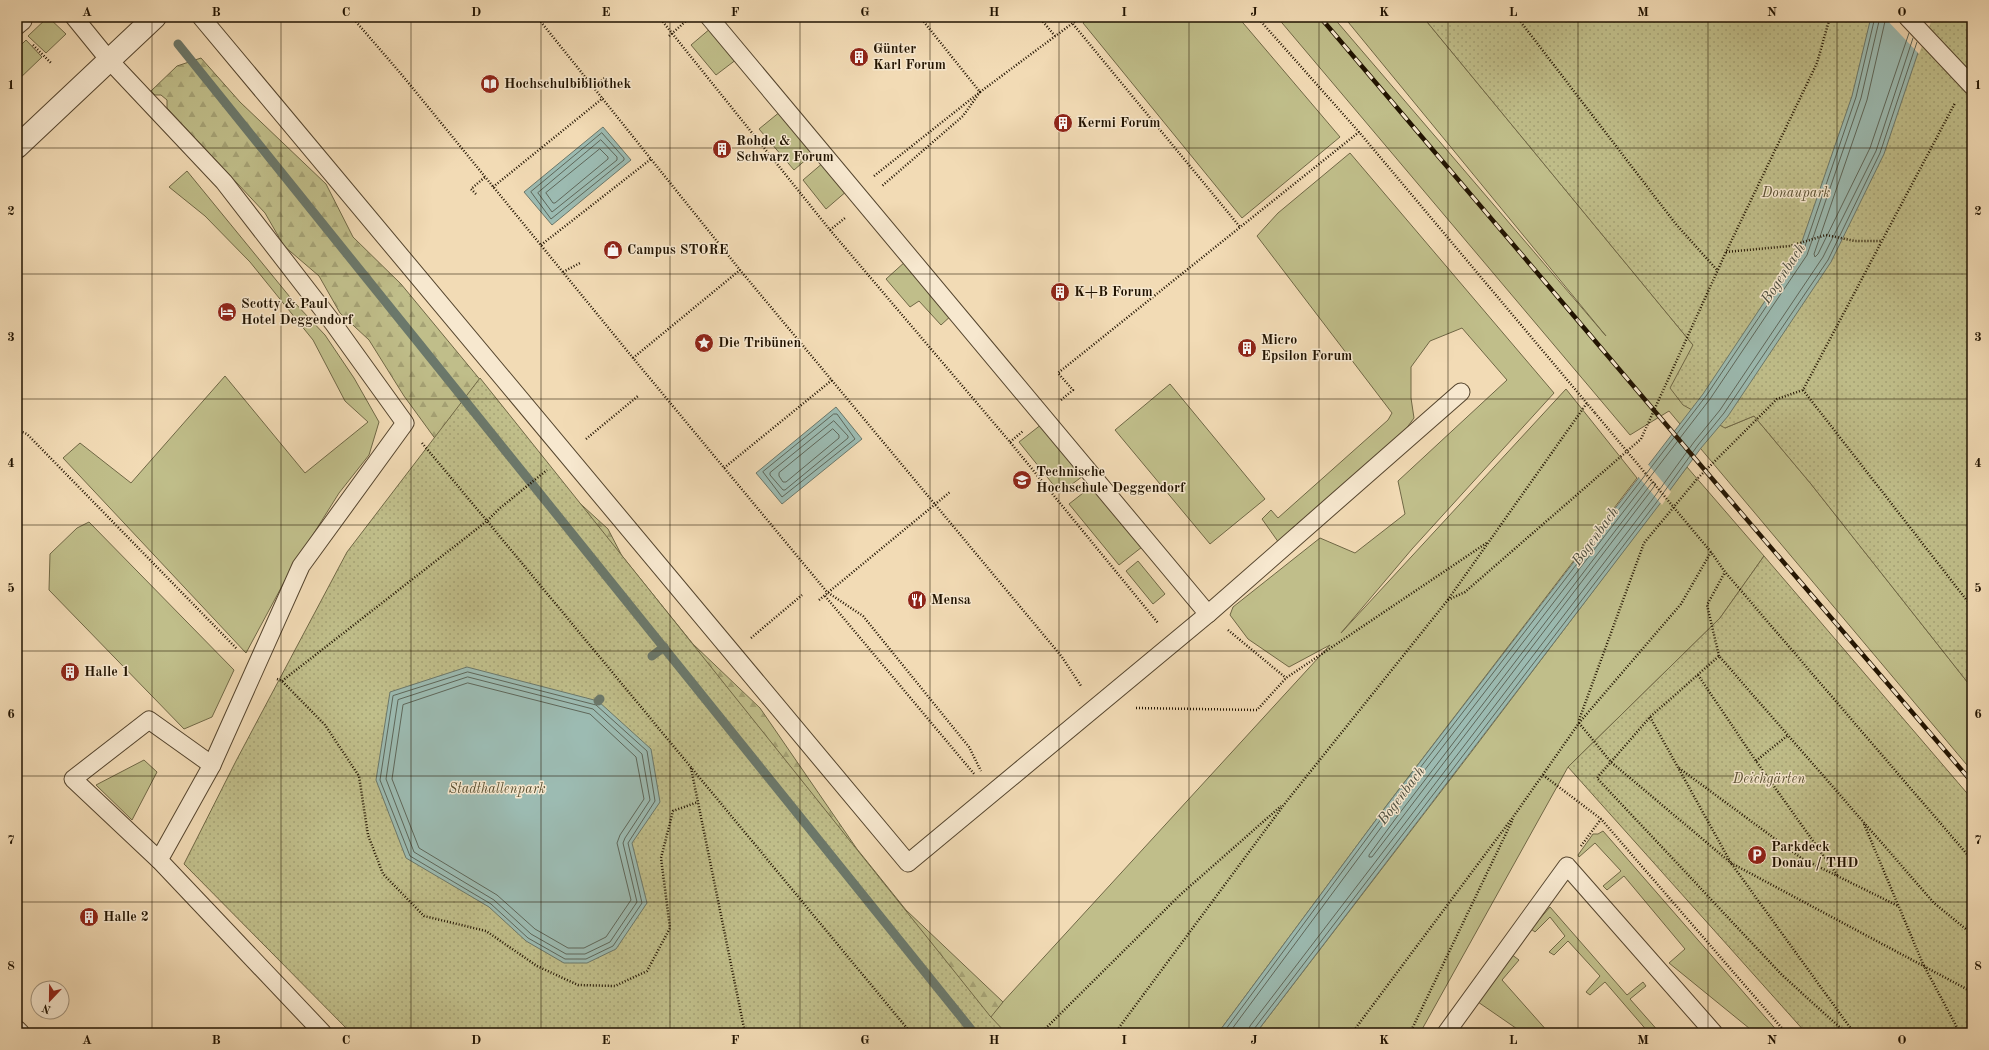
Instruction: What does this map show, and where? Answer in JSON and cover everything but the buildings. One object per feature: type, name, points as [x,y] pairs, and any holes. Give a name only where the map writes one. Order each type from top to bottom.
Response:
[{"type":"street","points":[[17,147],[155,17]]},
{"type":"lane","points":[[17,26],[23,21],[19,17]]},
{"type":"lane","points":[[74,17],[109,60],[224,182],[333,323],[405,423],[301,566],[212,765],[159,860]]},
{"type":"lane","points":[[201,17],[908,863],[1208,614],[1461,392]]},
{"type":"lane","points":[[709,17],[1208,614]]},
{"type":"lane","points":[[1907,17],[1969,83]]},
{"type":"lane","points":[[212,765],[149,720],[73,779],[159,860],[323,1033]]},
{"type":"lane","points":[[1446,1033],[1567,866],[1714,1033]]},
{"type":"lane","points":[[17,1029],[21,1033]]},
{"type":"path","points":[[352,17],[486,177],[633,358],[827,592],[864,616],[969,747]]},
{"type":"path","points":[[537,17],[594,86],[740,270],[1068,665]]},
{"type":"path","points":[[660,17],[830,230],[1010,442],[1174,642]]},
{"type":"path","points":[[669,36],[690,17]]},
{"type":"path","points":[[920,17],[980,92]]},
{"type":"path","points":[[1039,17],[1055,36]]},
{"type":"path","points":[[859,196],[980,92],[1073,24],[1080,17]]},
{"type":"path","points":[[1258,17],[1359,132],[1711,552],[1725,572],[1972,860]]},
{"type":"path","points":[[1517,17],[1675,223],[1718,271]]},
{"type":"path","points":[[1447,601],[1465,592],[1641,439],[1726,252],[1817,63],[1830,17]]},
{"type":"path","points":[[1073,24],[1240,227]]},
{"type":"path","points":[[594,86],[606,77]]},
{"type":"path","points":[[1579,723],[1644,543],[1697,479],[1776,399],[1803,390],[1882,241],[1969,83]]},
{"type":"path","points":[[859,196],[964,116],[980,92]]},
{"type":"path","points":[[493,187],[603,98]]},
{"type":"path","points":[[1010,442],[1073,390],[1058,373],[1359,132]]},
{"type":"path","points":[[541,245],[651,158]]},
{"type":"path","points":[[476,194],[471,188],[486,177]]},
{"type":"path","points":[[1726,252],[1790,246],[1826,235],[1855,241],[1882,241]]},
{"type":"path","points":[[563,272],[580,263]]},
{"type":"path","points":[[633,358],[740,270]]},
{"type":"path","points":[[724,468],[832,380]]},
{"type":"path","points":[[1803,390],[1972,607]]},
{"type":"path","points":[[600,428],[638,396]]},
{"type":"path","points":[[1115,1033],[1286,802],[1447,601],[1587,403]]},
{"type":"path","points":[[405,423],[911,1033]]},
{"type":"path","points":[[17,430],[27,434],[256,668]]},
{"type":"path","points":[[552,467],[500,508],[487,521],[282,682],[325,725],[360,776],[368,835],[383,874],[424,916],[486,931],[537,966],[578,985],[615,986],[647,971],[670,928],[662,858],[673,811],[698,802]]},
{"type":"path","points":[[819,600],[950,492]]},
{"type":"path","points":[[1094,708],[1257,710],[1286,678],[1488,542]]},
{"type":"path","points":[[1352,1033],[1516,813],[1579,723],[1682,604],[1711,552]]},
{"type":"path","points":[[1725,572],[1707,604],[1719,656],[1934,903],[1972,934]]},
{"type":"path","points":[[762,628],[802,595]]},
{"type":"path","points":[[825,596],[957,755]]},
{"type":"path","points":[[1208,614],[1286,678]]},
{"type":"path","points":[[1719,656],[1650,717],[1597,778],[1782,975],[1846,1033]]},
{"type":"path","points":[[1698,674],[1756,761],[1839,877]]},
{"type":"path","points":[[1650,717],[1730,863],[1854,1033]]},
{"type":"path","points":[[1579,723],[1611,762],[1730,863],[1923,964],[1972,992]]},
{"type":"path","points":[[1756,761],[1788,735]]},
{"type":"path","points":[[691,767],[745,1033]]},
{"type":"path","points":[[1678,767],[1801,858],[1898,906]]},
{"type":"path","points":[[1543,774],[1601,819],[1786,1033]]},
{"type":"path","points":[[1041,1033],[1180,895],[1286,802]]},
{"type":"path","points":[[1410,1033],[1516,813]]},
{"type":"path","points":[[1567,866],[1601,819]]},
{"type":"path","points":[[1863,822],[1923,964],[1960,1033]]},
{"type":"green space","points":[[48,17],[66,34],[46,53],[28,36]]},
{"type":"green space","points":[[1090,17],[1238,17],[1340,137],[1242,218],[1083,23]]},
{"type":"green space","points":[[1277,17],[1333,17],[1606,336],[1344,17],[1423,17],[1693,345],[1725,428],[1754,416],[1811,484],[1972,688],[1972,771],[1669,411],[1630,435]]},
{"type":"green space","name":"Donaupark","points":[[1423,17],[1969,17],[1972,20],[1972,688],[1811,484],[1754,416],[1725,428],[1683,405],[1670,388],[1693,345]]},
{"type":"green space","points":[[711,28],[737,59],[716,75],[691,45]]},
{"type":"green space","points":[[26,40],[42,57],[17,81],[17,49]]},
{"type":"green space","points":[[201,58],[240,102],[326,184],[353,237],[401,284],[501,405],[536,463],[608,529],[622,556],[693,644],[760,708],[857,849],[906,910],[1003,1002],[978,1033],[458,470],[404,396],[369,340],[340,313],[319,276],[284,246],[265,213],[167,108],[167,100],[161,95],[155,95],[151,91],[177,66]]},
{"type":"green space","points":[[781,111],[816,151],[794,170],[759,129]]},
{"type":"green space","points":[[1350,153],[1554,393],[1412,549],[1341,633],[1566,389],[1637,478],[1387,805],[1218,1033],[978,1033],[990,1016],[1330,645],[1289,667],[1248,639],[1230,615],[1233,607],[1320,538],[1355,553],[1405,514],[1398,481],[1507,380],[1462,328],[1430,341],[1411,367],[1411,398],[1414,418],[1400,437],[1279,543],[1262,519],[1271,510],[1278,518],[1388,420],[1392,413],[1257,236],[1278,213]]},
{"type":"green space","points":[[824,162],[848,190],[826,209],[803,180]]},
{"type":"green space","points":[[187,171],[294,302],[325,335],[354,378],[379,422],[369,455],[339,493],[289,573],[246,653],[63,458],[80,443],[131,483],[225,376],[305,473],[368,422],[345,401],[313,340],[250,262],[205,216],[169,187]]},
{"type":"green space","points":[[906,261],[953,314],[941,325],[919,301],[910,307],[886,279]]},
{"type":"green space","name":"Stadthallenpark","points":[[480,378],[990,1016],[1006,1033],[351,1033],[184,864],[236,761],[347,552]]},
{"type":"green space","points":[[1170,384],[1265,499],[1210,544],[1115,430]]},
{"type":"green space","points":[[1042,424],[1083,476],[1060,493],[1019,442]]},
{"type":"green space","points":[[1687,467],[1764,556],[1720,618],[1568,767],[1420,1033],[1256,1033],[1469,755]]},
{"type":"green space","points":[[1092,486],[1142,547],[1119,565],[1069,504]]},
{"type":"green space","points":[[89,522],[234,670],[212,717],[184,729],[49,590],[50,554],[77,528]]},
{"type":"green space","name":"Deichgärten","points":[[1764,556],[1972,799],[1972,1033],[1806,1033],[1568,767],[1720,618]]},
{"type":"green space","points":[[1138,561],[1165,594],[1153,604],[1126,571]]},
{"type":"green space","points":[[144,760],[157,772],[132,820],[96,785]]},
{"type":"green space","points":[[1603,831],[1779,1033],[1755,1033],[1669,963],[1685,949],[1624,876],[1607,890],[1603,886],[1621,871],[1595,843],[1579,857],[1578,855],[1593,834],[1598,834]]},
{"type":"green space","points":[[1550,907],[1627,995],[1643,982],[1646,986],[1630,999],[1660,1033],[1649,1033],[1605,982],[1590,995],[1586,992],[1600,976],[1568,941],[1554,955],[1549,952],[1565,936],[1550,917],[1535,932],[1531,929]]},
{"type":"green space","points":[[1511,954],[1519,960],[1502,980],[1549,1033],[1523,1033],[1478,1002]]},
{"type":"water","name":"Bogenbach","points":[[1871,17],[1930,17],[1884,154],[1831,262],[1728,416],[1701,448],[1256,1033],[1218,1033],[1387,805],[1703,394],[1799,250],[1852,96]]},
{"type":"water","points":[[603,127],[631,160],[552,225],[524,192]]},
{"type":"water","points":[[836,407],[862,439],[782,504],[756,473]]},
{"type":"water","points":[[467,667],[598,701],[651,749],[660,802],[632,843],[647,903],[616,949],[587,963],[564,963],[526,941],[489,907],[406,858],[376,780],[390,692]]},
{"type":"pier","points":[[1884,17],[1926,17],[1931,22],[1919,54]]},
{"type":"pier","points":[[1646,462],[1671,492],[1662,505],[1637,475]]},
{"type":"waterway","points":[[178,44],[974,1033]]},
{"type":"waterway","points":[[652,656],[664,647]]},
{"type":"railway","points":[[1320,17],[1972,782]]},
{"type":"place","name":"Günter Karl Forum","points":[[859,57]]},
{"type":"place","name":"Hochschulbibliothek","points":[[490,84]]},
{"type":"place","name":"Kermi Forum","points":[[1063,123]]},
{"type":"place","name":"Rohde & Schwarz Forum","points":[[722,149]]},
{"type":"place","name":"Campus STORE","points":[[613,250]]},
{"type":"place","name":"K+B Forum","points":[[1060,292]]},
{"type":"place","name":"Scotty & Paul Hotel Deggendorf","points":[[227,312]]},
{"type":"place","name":"Die Tribünen","points":[[704,343]]},
{"type":"place","name":"Micro Epsilon Forum","points":[[1247,348]]},
{"type":"place","name":"Technische Hochschule Deggendorf","points":[[1022,480]]},
{"type":"place","name":"Mensa","points":[[917,600]]},
{"type":"place","name":"Halle 1","points":[[70,672]]},
{"type":"place","name":"Parkdeck Donau / THD","points":[[1757,855]]},
{"type":"place","name":"Halle 2","points":[[89,917]]}]
